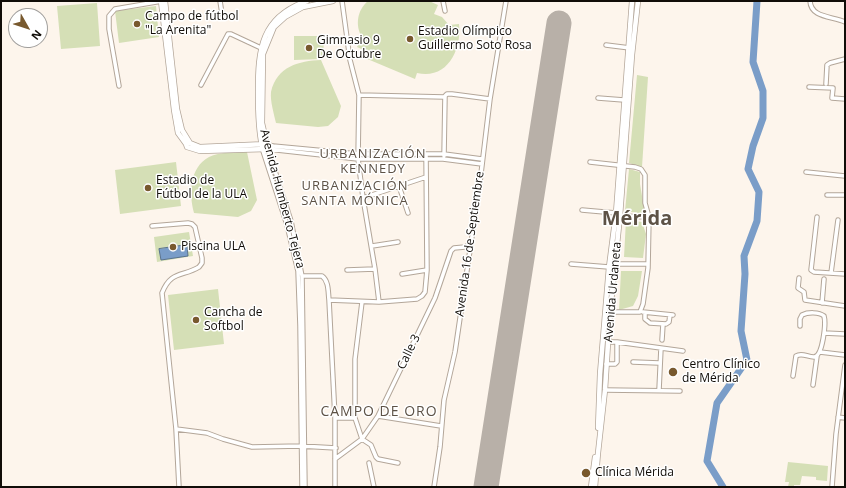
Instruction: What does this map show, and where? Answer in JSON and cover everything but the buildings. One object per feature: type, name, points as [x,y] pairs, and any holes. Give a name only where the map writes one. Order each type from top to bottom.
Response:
[{"type":"street","points":[[120,86],[109,29],[109,16],[115,10],[163,1],[177,109],[182,130],[190,144],[200,147],[273,146],[358,154],[426,156],[482,162]]},
{"type":"street","points":[[220,1],[222,14]]},
{"type":"street","name":"Avenida Humberto Tejera","points":[[306,487],[303,446],[297,265],[258,123],[258,63],[261,48],[271,25],[283,12],[297,4],[307,1]]},
{"type":"street","name":"Avenida Humberto Tejera","points":[[302,487],[302,276],[291,221],[265,146],[262,123],[263,54],[274,28],[285,17],[303,7],[333,1]]},
{"type":"street","points":[[342,1],[351,64],[360,95],[358,159],[363,198],[376,268],[379,302]]},
{"type":"street","points":[[443,1],[445,11]]},
{"type":"street","name":"Avenida 16 de Septiembre","points":[[434,487],[440,447],[444,400],[455,352],[490,99],[506,1]]},
{"type":"street","name":"Avenida Urdaneta","points":[[622,166],[624,100],[630,48],[632,1]]},
{"type":"street","name":"Avenida Urdaneta","points":[[596,487],[622,166],[638,1]]},
{"type":"street","points":[[810,1],[810,6],[816,14],[845,22]]},
{"type":"street","points":[[201,85],[228,34],[261,48]]},
{"type":"street","points":[[606,45],[630,48]]},
{"type":"street","points":[[826,84],[827,65],[845,59]]},
{"type":"street","points":[[809,87],[833,88],[832,98],[844,99],[842,105]]},
{"type":"street","points":[[443,159],[444,98],[447,94],[490,99]]},
{"type":"street","points":[[360,95],[444,98]]},
{"type":"street","points":[[598,98],[624,100]]},
{"type":"street","points":[[265,146],[358,159],[444,154],[482,162]]},
{"type":"street","points":[[329,300],[379,302],[417,298],[422,296],[426,288],[427,270],[426,156]]},
{"type":"street","points":[[590,162],[635,167],[643,170],[646,203],[649,217],[648,264],[643,304],[640,312]]},
{"type":"street","points":[[806,172],[845,176]]},
{"type":"street","points":[[363,198],[426,177]]},
{"type":"street","points":[[399,186],[408,212]]},
{"type":"street","points":[[827,195],[845,196]]},
{"type":"street","points":[[582,210],[618,215],[649,217]]},
{"type":"street","name":"Avenida Urdaneta","points":[[591,487],[598,430],[600,374],[609,267],[618,215]]},
{"type":"street","points":[[817,217],[811,270],[814,272],[845,274]]},
{"type":"street","points":[[831,273],[838,220]]},
{"type":"street","points":[[152,226],[192,224],[195,227],[202,258],[200,267],[173,278],[165,286],[162,293],[176,429],[179,487]]},
{"type":"street","points":[[372,246],[398,242]]},
{"type":"street","name":"Calle 3","points":[[335,459],[362,439],[378,416],[435,298],[451,251],[454,248],[465,247],[470,244]]},
{"type":"street","points":[[571,264],[609,267]]},
{"type":"street","points":[[614,264],[648,264]]},
{"type":"street","points":[[347,270],[376,268]]},
{"type":"street","points":[[402,274],[427,270]]},
{"type":"street","points":[[302,276],[322,276],[326,280],[329,300],[335,418],[335,487]]},
{"type":"street","points":[[799,278],[798,288],[805,293],[804,300],[845,306]]},
{"type":"street","points":[[822,302],[824,279]]},
{"type":"street","points":[[362,302],[355,359],[355,418],[362,439],[371,445],[378,460],[398,463]]},
{"type":"street","points":[[610,312],[640,312],[671,315],[668,324],[663,324],[648,322],[645,319],[645,313]]},
{"type":"street","points":[[800,326],[800,319],[802,315],[806,313],[821,314],[824,316],[824,333],[820,352],[817,356],[813,385]]},
{"type":"street","points":[[662,340],[663,324]]},
{"type":"street","points":[[824,333],[845,334]]},
{"type":"street","points":[[608,342],[683,351]]},
{"type":"street","points":[[606,364],[615,364],[617,362],[617,342]]},
{"type":"street","points":[[659,390],[659,363],[661,348]]},
{"type":"street","points":[[820,352],[845,355]]},
{"type":"street","points":[[793,376],[796,356],[800,354],[817,356]]},
{"type":"street","points":[[633,362],[659,363]]},
{"type":"street","points":[[832,487],[838,417],[845,365]]},
{"type":"street","points":[[605,390],[680,391]]},
{"type":"street","points":[[378,416],[441,426]]},
{"type":"street","points":[[838,417],[845,418]]},
{"type":"street","points":[[335,418],[355,418]]},
{"type":"street","points":[[176,429],[207,433],[252,447],[303,446],[336,448]]},
{"type":"street","points":[[369,464],[374,487]]},
{"type":"green space","name":"Estadio Olímpico Guillermo Soto Rosa","points":[[368,1],[429,1],[438,5],[434,14],[442,17],[449,25],[459,24],[458,44],[450,61],[437,72],[428,74],[417,73],[415,79],[365,58],[368,52],[357,47],[362,37],[358,28],[358,18],[361,9]]},
{"type":"green space","points":[[97,3],[100,46],[61,49],[57,6]]},
{"type":"green space","name":"Campo de fútbol \"La Arenita\"","points":[[156,6],[159,37],[119,43],[115,11]]},
{"type":"green space","name":"Gimnasio 9 De Octubre","points":[[294,36],[324,36],[323,59],[294,60]]},
{"type":"green space","points":[[321,60],[341,106],[338,117],[328,126],[318,127],[276,123],[271,92],[278,76],[290,67],[297,64]]},
{"type":"green space","points":[[637,75],[648,77],[642,167],[629,163]]},
{"type":"green space","points":[[247,152],[257,200],[251,211],[238,217],[194,213],[191,198],[192,182],[194,175],[202,162],[209,157],[218,154]]},
{"type":"green space","name":"Estadio de Fútbol de la ULA","points":[[176,162],[181,206],[120,214],[115,170]]},
{"type":"green space","points":[[629,169],[640,172],[640,184],[645,214],[625,211]]},
{"type":"green space","points":[[626,220],[642,222],[646,234],[643,258],[624,257]]},
{"type":"green space","name":"Piscina ULA","points":[[189,232],[193,256],[157,262],[154,237]]},
{"type":"green space","points":[[621,271],[642,271],[638,296],[633,306],[619,310]]},
{"type":"green space","name":"Cancha de Softbol","points":[[218,289],[224,344],[174,350],[168,295]]},
{"type":"green space","points":[[788,462],[828,466],[827,481],[816,480],[816,477],[802,476],[800,485],[788,487],[789,482],[785,482]]},
{"type":"water","points":[[187,245],[188,256],[161,260],[159,249]]},
{"type":"waterway","points":[[723,487],[707,461],[717,403],[747,360],[741,331],[745,274],[744,256],[757,221],[759,192],[748,169],[753,146],[763,118],[763,91],[753,62],[757,1]]},
{"type":"runway","points":[[486,487],[559,23]]},
{"type":"place","name":"Campo de fútbol \"La Arenita\"","points":[[137,24]]},
{"type":"place","name":"Estadio Olímpico Guillermo Soto Rosa","points":[[410,39]]},
{"type":"place","name":"Gimnasio 9 De Octubre","points":[[309,48]]},
{"type":"place","name":"Estadio de Fútbol de la ULA","points":[[148,188]]},
{"type":"place","name":"Piscina ULA","points":[[173,247]]},
{"type":"place","name":"Cancha de Softbol","points":[[196,320]]},
{"type":"place","name":"Centro Clínico de Mérida","points":[[673,372]]},
{"type":"place","name":"Clínica Mérida","points":[[586,473]]},
{"type":"district","name":"URBANIZACIÓN KENNEDY","points":[[373,162]]},
{"type":"district","name":"URBANIZACIÓN SANTA MÓNICA","points":[[355,194]]},
{"type":"district","name":"Mérida","points":[[637,219]]},
{"type":"district","name":"CAMPO DE ORO","points":[[379,412]]}]
